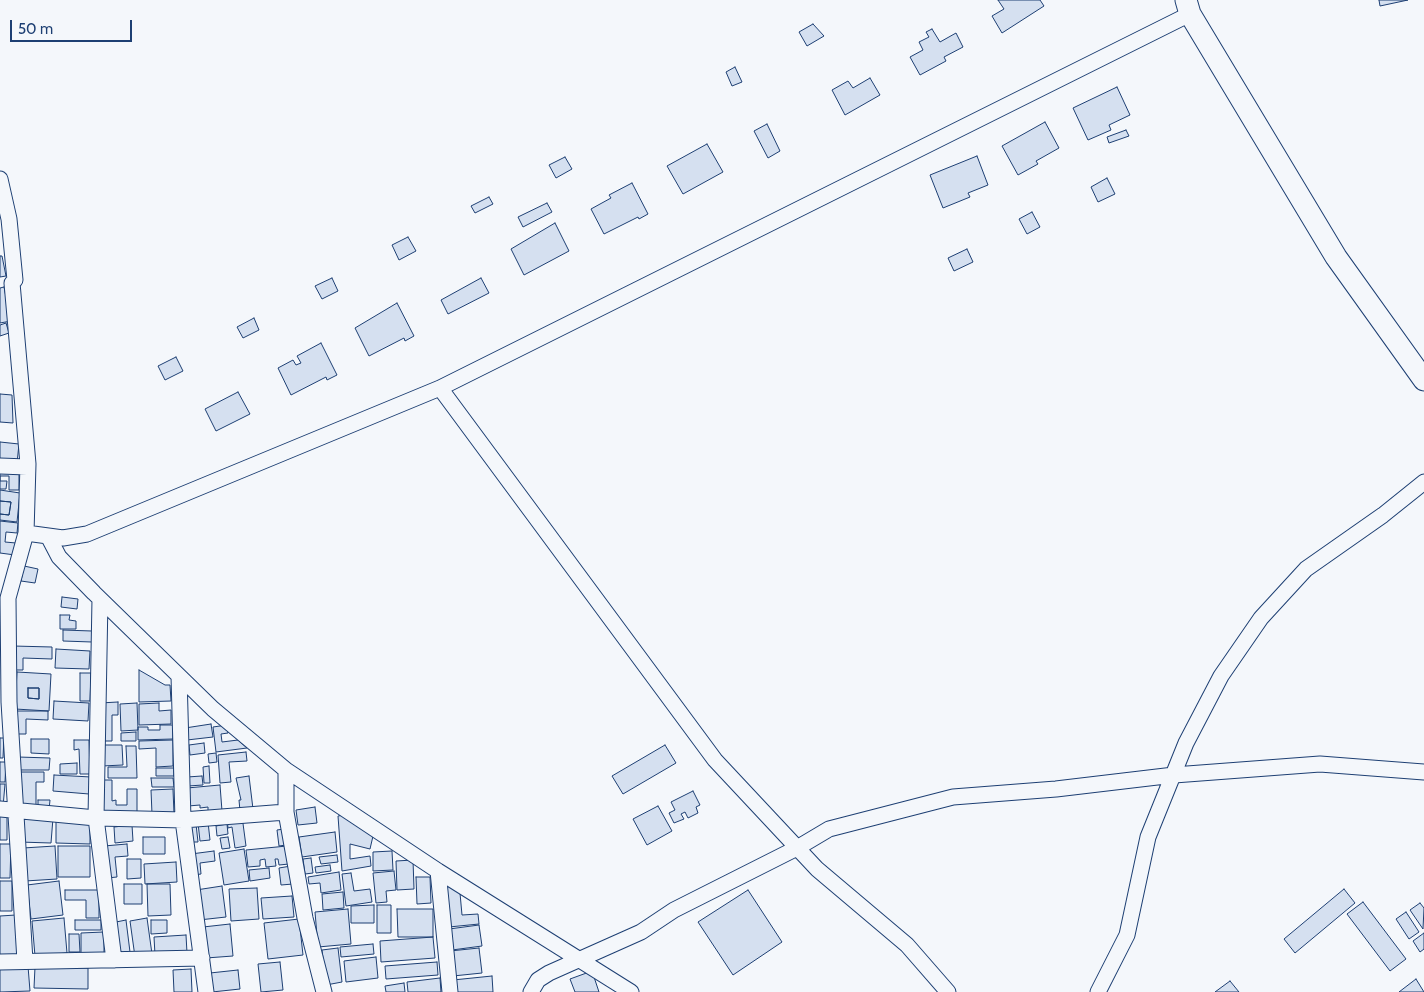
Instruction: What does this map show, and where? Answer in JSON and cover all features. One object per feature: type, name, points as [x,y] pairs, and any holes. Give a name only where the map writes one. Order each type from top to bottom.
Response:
[{"type":"street","points":[[26,533],[63,538],[87,534],[440,388],[1188,7],[1336,257],[1424,380]]},
{"type":"street","points":[[0,178],[9,219],[15,280],[6,284],[18,330],[28,467],[26,533],[8,598],[5,647],[25,961]]},
{"type":"street","points":[[440,388],[715,760],[817,869],[907,945],[948,992]]},
{"type":"street","points":[[0,466],[28,467]]},
{"type":"street","points":[[1098,992],[1127,935],[1142,858],[1174,775],[1201,712],[1221,676],[1260,618],[1306,569],[1383,515],[1424,482]]},
{"type":"street","points":[[48,536],[59,557],[100,599],[179,676],[255,746],[286,770],[438,871],[577,960],[631,992]]},
{"type":"street","points":[[100,599],[96,818],[114,960]]},
{"type":"street","points":[[179,676],[182,820],[206,992]]},
{"type":"street","points":[[531,992],[538,980],[577,960],[641,932],[674,910],[797,848],[829,829],[953,797],[1056,789],[1174,775],[1320,764],[1424,772]]},
{"type":"street","points":[[286,770],[286,812],[305,918],[324,992]]},
{"type":"street","points":[[0,809],[96,818],[182,820],[286,812]]},
{"type":"street","points":[[438,871],[450,992]]},
{"type":"street","points":[[0,962],[202,958]]},
{"type":"building","points":[[998,0],[1040,0],[1044,6],[1002,33],[992,16],[1004,9]]},
{"type":"building","points":[[1379,0],[1408,0],[1380,6]]},
{"type":"building","points":[[813,24],[824,36],[807,46],[799,32]]},
{"type":"building","points":[[932,29],[940,42],[956,33],[963,47],[944,57],[946,61],[920,75],[910,57],[923,50],[919,42],[929,37],[926,32]]},
{"type":"building","points":[[735,67],[742,82],[732,86],[726,72]]},
{"type":"building","points":[[870,78],[880,95],[845,115],[832,90],[848,81],[853,88]]},
{"type":"building","points":[[1117,87],[1130,115],[1109,125],[1111,130],[1088,140],[1073,108]]},
{"type":"building","points":[[1045,122],[1059,148],[1036,161],[1038,164],[1018,175],[1002,146]]},
{"type":"building","points":[[767,124],[780,151],[768,158],[754,131]]},
{"type":"building","points":[[1126,130],[1129,136],[1109,143],[1107,137]]},
{"type":"building","points":[[707,144],[723,172],[683,194],[667,166]]},
{"type":"building","points":[[977,156],[988,185],[968,193],[970,197],[943,208],[930,175]]},
{"type":"building","points":[[565,157],[572,169],[556,178],[549,165]]},
{"type":"building","points":[[1107,178],[1115,194],[1098,202],[1091,187]]},
{"type":"building","points":[[632,183],[648,214],[604,234],[591,209],[611,198],[609,195]]},
{"type":"building","points":[[489,197],[493,204],[475,213],[471,206]]},
{"type":"building","points":[[547,203],[552,212],[523,227],[518,217]]},
{"type":"building","points":[[1032,212],[1040,227],[1027,234],[1019,219]]},
{"type":"building","points":[[555,223],[569,251],[524,275],[511,249]]},
{"type":"building","points":[[408,237],[416,251],[399,260],[392,245]]},
{"type":"building","points":[[967,249],[973,262],[954,271],[948,258]]},
{"type":"building","points":[[0,256],[2,256],[6,276],[0,277]]},
{"type":"building","points":[[332,278],[338,291],[322,299],[315,286]]},
{"type":"building","points":[[481,278],[489,293],[448,314],[441,300]]},
{"type":"building","points":[[4,287],[11,321],[0,323],[0,288]]},
{"type":"building","points":[[397,303],[414,336],[405,341],[404,338],[369,356],[355,328]]},
{"type":"building","points":[[254,318],[259,330],[243,338],[237,327]]},
{"type":"building","points":[[6,323],[9,333],[0,336],[0,325]]},
{"type":"building","points":[[321,343],[337,375],[327,380],[326,377],[291,395],[278,368],[293,360],[296,365],[301,363],[297,356]]},
{"type":"building","points":[[176,357],[183,371],[165,380],[158,366]]},
{"type":"building","points":[[238,392],[250,414],[216,431],[205,409]]},
{"type":"building","points":[[0,394],[12,395],[13,423],[0,422]]},
{"type":"building","points":[[0,442],[19,444],[17,463],[0,461]]},
{"type":"building","points":[[0,470],[19,470],[19,490],[9,490],[9,476],[0,476]]},
{"type":"building","points":[[0,481],[7,481],[6,489],[0,489]]},
{"type":"building","points":[[0,490],[20,493],[17,522],[0,520],[0,514],[9,515],[11,502],[0,501]]},
{"type":"building","points":[[0,501],[11,502],[9,515],[0,514]]},
{"type":"building","points":[[0,521],[18,523],[17,533],[6,532],[5,542],[16,543],[15,555],[0,553]]},
{"type":"building","points":[[24,566],[38,569],[35,583],[21,581]]},
{"type":"building","points":[[62,597],[78,599],[77,609],[61,607]]},
{"type":"building","points":[[60,615],[70,615],[69,620],[76,621],[76,629],[60,629]]},
{"type":"building","points":[[63,630],[92,631],[92,642],[63,641]]},
{"type":"building","points":[[13,646],[52,647],[52,659],[23,658],[23,670],[13,670]]},
{"type":"building","points":[[56,649],[90,651],[89,669],[55,668]]},
{"type":"building","points":[[139,670],[165,685],[170,685],[171,701],[139,702]]},
{"type":"building","points":[[17,672],[51,674],[49,711],[15,709]],"holes":[[[28,688],[39,688],[39,699],[28,698]]]},
{"type":"building","points":[[80,673],[91,673],[90,701],[80,701]]},
{"type":"building","points":[[28,688],[39,688],[39,699],[28,698]]},
{"type":"building","points":[[54,701],[89,703],[88,721],[53,719]]},
{"type":"building","points":[[118,702],[118,715],[112,715],[112,741],[101,741],[100,703]]},
{"type":"building","points":[[137,703],[138,730],[121,731],[120,704]]},
{"type":"building","points":[[159,703],[159,711],[171,710],[171,724],[139,725],[139,704]]},
{"type":"building","points":[[15,711],[48,711],[48,720],[26,719],[26,734],[15,734]]},
{"type":"building","points":[[211,724],[213,737],[187,740],[185,728]]},
{"type":"building","points":[[160,725],[173,725],[173,739],[138,740],[138,727],[148,727],[148,730],[160,730]]},
{"type":"building","points":[[227,725],[228,733],[221,734],[222,742],[238,740],[247,748],[216,752],[213,727]]},
{"type":"building","points":[[136,732],[136,741],[121,741],[121,733]]},
{"type":"building","points":[[0,738],[4,738],[3,758],[0,758]]},
{"type":"building","points":[[31,739],[49,739],[49,754],[31,753]]},
{"type":"building","points":[[74,740],[89,740],[90,774],[80,774],[79,749],[74,750]]},
{"type":"building","points":[[173,740],[173,766],[156,767],[156,748],[139,749],[139,741]]},
{"type":"building","points":[[204,743],[205,753],[190,755],[189,745]]},
{"type":"building","points":[[102,745],[122,745],[123,765],[102,766]]},
{"type":"building","points":[[665,745],[676,763],[623,794],[612,776]]},
{"type":"building","points":[[126,746],[136,746],[137,778],[108,778],[108,767],[127,767]]},
{"type":"building","points":[[246,752],[247,761],[229,762],[231,782],[220,783],[218,755]]},
{"type":"building","points":[[216,753],[217,762],[209,763],[208,754]]},
{"type":"building","points":[[18,757],[50,758],[49,770],[18,770]]},
{"type":"building","points":[[0,762],[6,762],[5,782],[0,782]]},
{"type":"building","points":[[77,763],[77,774],[60,774],[60,764]]},
{"type":"building","points":[[209,766],[210,783],[204,783],[203,767]]},
{"type":"building","points":[[156,768],[174,768],[174,776],[156,776]]},
{"type":"building","points":[[20,772],[44,772],[44,782],[36,782],[36,807],[19,807]]},
{"type":"building","points":[[54,775],[91,777],[89,794],[53,791]]},
{"type":"building","points":[[202,776],[203,785],[188,786],[187,777]]},
{"type":"building","points":[[249,776],[253,809],[240,811],[239,800],[241,800],[236,778]]},
{"type":"building","points":[[151,778],[173,778],[174,787],[152,787]]},
{"type":"building","points":[[102,780],[112,780],[112,801],[116,800],[116,805],[127,805],[127,789],[137,789],[137,815],[103,816]]},
{"type":"building","points":[[0,784],[5,784],[3,807],[0,807]]},
{"type":"building","points":[[220,785],[222,811],[208,813],[208,807],[200,808],[200,805],[188,806],[187,788]]},
{"type":"building","points":[[173,789],[174,814],[152,814],[151,790]]},
{"type":"building","points":[[693,791],[700,805],[696,807],[698,813],[688,818],[685,812],[681,814],[684,819],[674,823],[669,813],[675,810],[671,802]]},
{"type":"building","points":[[38,800],[50,800],[49,810],[38,810]]},
{"type":"building","points":[[658,806],[672,831],[647,845],[633,819]]},
{"type":"building","points":[[315,807],[317,823],[298,825],[296,810]]},
{"type":"building","points":[[0,812],[7,812],[7,840],[0,840]]},
{"type":"building","points":[[344,815],[373,836],[370,849],[350,844],[350,859],[370,856],[371,866],[342,871],[338,816]]},
{"type":"building","points":[[242,816],[246,846],[235,848],[232,827],[228,828],[227,818]]},
{"type":"building","points":[[20,817],[53,818],[51,843],[19,842]]},
{"type":"building","points":[[56,819],[90,819],[90,844],[56,843]]},
{"type":"building","points":[[208,822],[210,840],[200,841],[198,823]]},
{"type":"building","points":[[196,824],[198,842],[189,842],[187,825]]},
{"type":"building","points":[[227,824],[228,834],[217,836],[216,826]]},
{"type":"building","points":[[132,825],[133,841],[115,843],[114,827]]},
{"type":"building","points":[[284,829],[286,845],[279,846],[277,830]]},
{"type":"building","points":[[335,832],[337,852],[302,857],[299,837]]},
{"type":"building","points":[[143,837],[165,837],[165,854],[143,854]]},
{"type":"building","points":[[228,837],[230,848],[222,849],[220,838]]},
{"type":"building","points":[[0,844],[11,844],[10,878],[0,878]]},
{"type":"building","points":[[127,844],[128,856],[115,857],[117,877],[107,878],[104,846]]},
{"type":"building","points":[[55,846],[57,879],[25,881],[23,848]]},
{"type":"building","points":[[58,846],[90,846],[90,877],[58,877]]},
{"type":"building","points":[[287,846],[289,864],[279,865],[278,859],[275,859],[276,866],[266,867],[265,859],[260,860],[260,866],[248,867],[246,850]]},
{"type":"building","points":[[244,849],[249,881],[224,885],[219,853]]},
{"type":"building","points":[[214,851],[215,861],[200,863],[201,874],[194,875],[191,854]]},
{"type":"building","points":[[392,851],[393,870],[373,871],[373,852]]},
{"type":"building","points":[[337,855],[338,862],[321,864],[319,857]]},
{"type":"building","points":[[311,858],[313,873],[305,874],[303,859]]},
{"type":"building","points":[[127,859],[141,859],[141,878],[127,879]]},
{"type":"building","points":[[413,860],[414,889],[397,890],[396,861]]},
{"type":"building","points":[[176,862],[177,882],[145,884],[144,864]]},
{"type":"building","points":[[330,865],[331,871],[316,873],[315,867]]},
{"type":"building","points":[[291,866],[293,884],[281,885],[279,868]]},
{"type":"building","points":[[269,868],[270,878],[250,881],[249,870]]},
{"type":"building","points":[[394,871],[396,890],[386,891],[387,902],[376,903],[373,873]]},
{"type":"building","points":[[339,872],[341,890],[321,893],[320,883],[309,884],[308,877]]},
{"type":"building","points":[[351,873],[354,891],[370,889],[372,902],[346,906],[342,874]]},
{"type":"building","points":[[416,877],[430,877],[431,903],[417,904]]},
{"type":"building","points":[[443,880],[460,893],[462,915],[478,914],[479,924],[449,927]]},
{"type":"building","points":[[0,881],[12,881],[12,911],[0,911]]},
{"type":"building","points":[[59,881],[63,915],[31,919],[27,885]]},
{"type":"building","points":[[124,884],[142,884],[142,904],[124,904]]},
{"type":"building","points":[[147,884],[170,884],[171,915],[148,916]]},
{"type":"building","points":[[222,886],[226,917],[199,920],[196,890]]},
{"type":"building","points":[[257,888],[259,919],[231,921],[229,889]]},
{"type":"building","points":[[1344,889],[1355,903],[1295,953],[1284,939]]},
{"type":"building","points":[[65,890],[99,890],[99,918],[86,918],[86,900],[65,900]]},
{"type":"building","points":[[748,890],[782,942],[733,975],[698,922]]},
{"type":"building","points":[[343,892],[344,908],[323,910],[322,894]]},
{"type":"building","points":[[292,896],[294,917],[263,919],[261,898]]},
{"type":"building","points":[[1363,902],[1406,959],[1390,971],[1347,914]]},
{"type":"building","points":[[1420,903],[1424,908],[1423,929],[1410,910]]},
{"type":"building","points":[[374,905],[374,923],[351,923],[351,906]]},
{"type":"building","points":[[377,905],[391,905],[391,933],[377,933]]},
{"type":"building","points":[[348,909],[351,944],[318,947],[315,912]]},
{"type":"building","points":[[397,909],[433,909],[433,937],[398,937]]},
{"type":"building","points":[[1406,912],[1419,932],[1409,939],[1396,919]]},
{"type":"building","points":[[16,915],[17,957],[0,957],[0,916]]},
{"type":"building","points":[[64,918],[67,953],[35,956],[32,921]]},
{"type":"building","points":[[147,918],[152,954],[135,957],[130,921]]},
{"type":"building","points":[[299,919],[303,955],[268,959],[264,923]]},
{"type":"building","points":[[75,920],[101,920],[101,930],[75,930]]},
{"type":"building","points":[[126,920],[130,952],[119,953],[116,922]]},
{"type":"building","points":[[151,920],[167,920],[167,933],[151,934]]},
{"type":"building","points":[[230,924],[233,956],[206,958],[203,927]]},
{"type":"building","points":[[479,925],[482,946],[452,950],[449,929]]},
{"type":"building","points":[[104,932],[104,953],[81,953],[81,933]]},
{"type":"building","points":[[1424,933],[1424,949],[1420,952],[1413,941]]},
{"type":"building","points":[[69,934],[79,934],[80,952],[69,952]]},
{"type":"building","points":[[186,935],[187,953],[155,955],[154,937]]},
{"type":"building","points":[[433,937],[435,958],[381,962],[380,941]]},
{"type":"building","points":[[373,944],[374,954],[341,957],[340,947]]},
{"type":"building","points":[[338,948],[342,982],[326,985],[322,950]]},
{"type":"building","points":[[479,948],[482,973],[453,976],[450,951]]},
{"type":"building","points":[[376,957],[378,978],[346,982],[344,961]]},
{"type":"building","points":[[280,962],[283,990],[261,992],[258,964]]},
{"type":"building","points":[[437,962],[438,975],[386,979],[385,966]]},
{"type":"building","points":[[28,966],[30,991],[0,992],[0,969]]},
{"type":"building","points":[[35,967],[88,968],[88,989],[34,988]]},
{"type":"building","points":[[191,969],[192,992],[174,992],[173,970]]},
{"type":"building","points":[[238,970],[240,989],[212,992],[210,973]]},
{"type":"building","points":[[592,971],[599,992],[575,992],[570,979]]},
{"type":"building","points":[[492,976],[493,992],[454,992],[453,980]]},
{"type":"building","points":[[440,978],[441,992],[408,992],[407,982]]},
{"type":"building","points":[[1416,979],[1424,992],[1399,992]]},
{"type":"building","points":[[1230,981],[1239,992],[1215,992]]},
{"type":"building","points":[[404,983],[405,992],[386,992],[385,986]]}]
